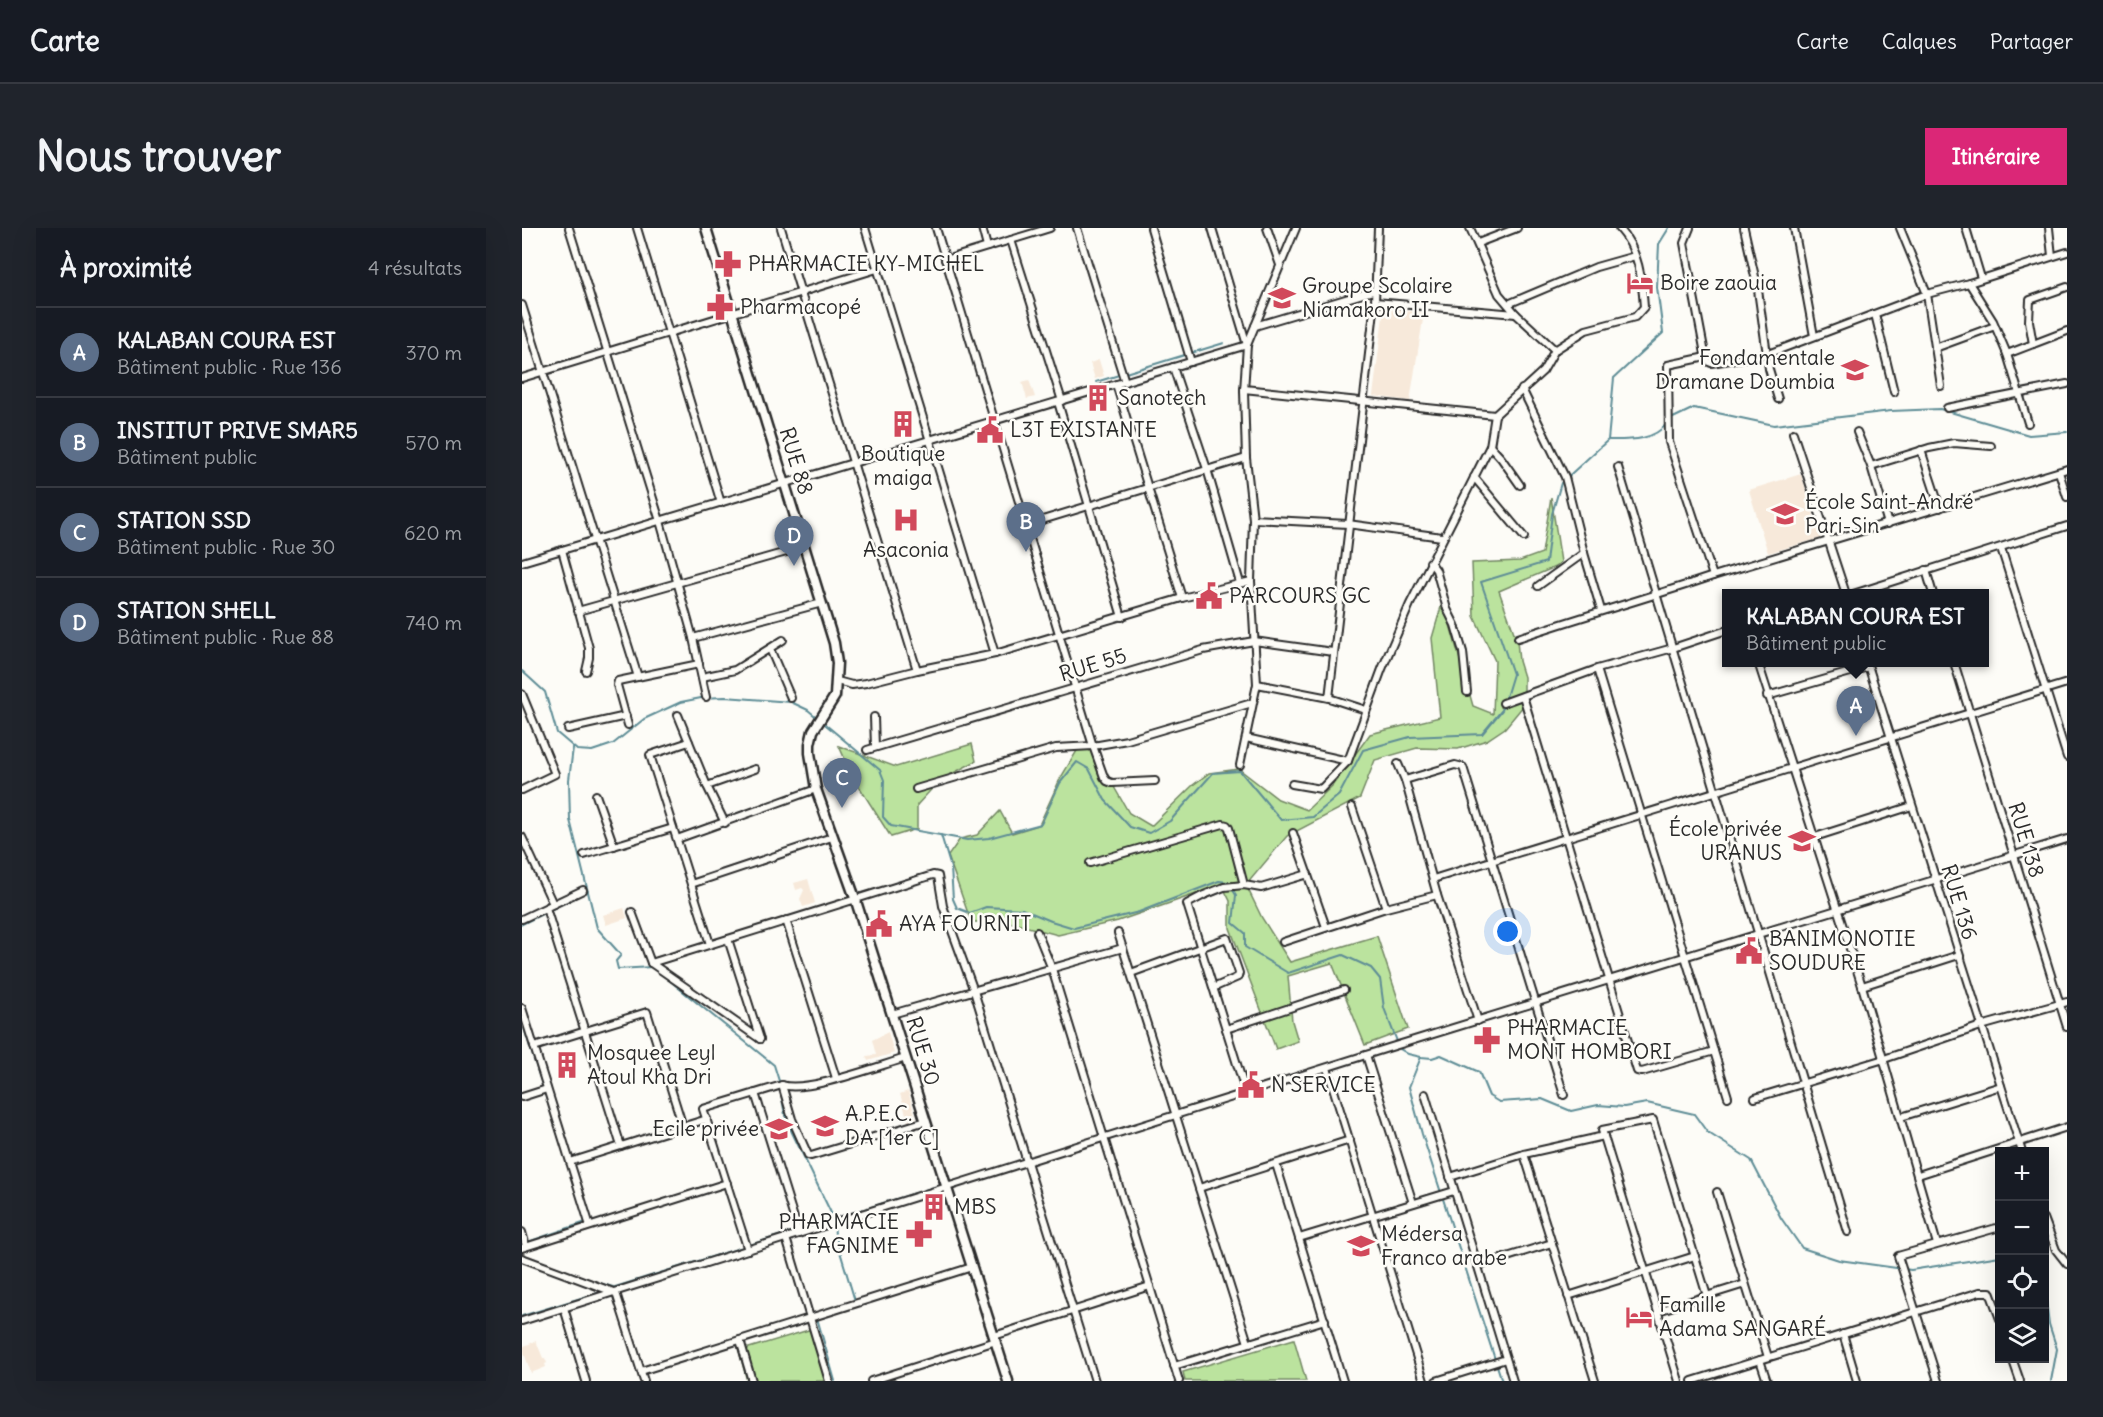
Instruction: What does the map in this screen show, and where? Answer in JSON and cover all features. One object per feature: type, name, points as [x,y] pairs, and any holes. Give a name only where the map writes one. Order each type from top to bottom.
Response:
[{"type":"main road","name":"RUE 88","points":[[706,228],[834,643],[837,681],[835,696],[813,731]]},
{"type":"main road","name":"RUE 30","points":[[813,731],[810,753],[816,789],[855,898],[1008,1381]]},
{"type":"street","points":[[569,228],[678,582],[706,698]]},
{"type":"street","points":[[637,228],[721,503]]},
{"type":"street","points":[[781,228],[916,670]]},
{"type":"street","points":[[865,228],[995,654]]},
{"type":"street","points":[[936,228],[1093,746],[1107,781],[1112,783],[1155,781]]},
{"type":"street","points":[[982,228],[987,247]]},
{"type":"street","points":[[945,260],[1050,228]]},
{"type":"street","points":[[1077,228],[1125,382]]},
{"type":"street","points":[[1150,228],[1191,362]]},
{"type":"street","points":[[1212,228],[1247,345]]},
{"type":"street","points":[[1268,228],[1280,265]]},
{"type":"street","points":[[1240,765],[1257,684],[1251,581],[1253,519],[1246,458],[1244,389],[1247,345],[1296,228]]},
{"type":"street","points":[[1329,698],[1375,302],[1378,228]]},
{"type":"street","points":[[1470,228],[1499,294],[1516,314],[1555,350]]},
{"type":"street","points":[[1478,243],[1517,228]]},
{"type":"street","points":[[1292,784],[1321,789],[1348,761],[1390,650],[1442,537],[1490,446],[1495,414],[1543,371],[1555,350],[1586,330],[1635,317],[1644,307],[1642,279],[1635,256],[1619,228]]},
{"type":"street","points":[[1690,228],[1684,243],[1706,357],[1711,363],[1768,354],[1927,294],[2067,252]]},
{"type":"street","points":[[1743,228],[1758,290],[1769,369],[1778,399]]},
{"type":"street","points":[[1794,228],[1814,336]]},
{"type":"street","points":[[1900,228],[1927,294],[1941,386]]},
{"type":"street","points":[[1966,228],[1981,278]]},
{"type":"street","points":[[2049,228],[2052,256]]},
{"type":"street","points":[[1011,240],[1122,616]]},
{"type":"street","points":[[1508,303],[1596,267],[1635,256]]},
{"type":"street","points":[[522,378],[877,269]]},
{"type":"street","points":[[1969,283],[1995,326],[2007,354],[2028,423]]},
{"type":"street","points":[[2033,344],[2029,321],[2030,300],[2067,287]]},
{"type":"street","points":[[1255,326],[1376,290]]},
{"type":"street","points":[[1375,302],[1516,314]]},
{"type":"street","points":[[522,305],[524,318],[543,371],[638,677]]},
{"type":"street","points":[[1875,314],[1894,392]]},
{"type":"street","points":[[1935,348],[1995,326]]},
{"type":"street","points":[[2007,354],[2067,331]]},
{"type":"street","points":[[522,562],[1247,345]]},
{"type":"street","points":[[1706,357],[1668,365],[1669,442],[1713,576]]},
{"type":"street","points":[[1173,367],[1207,469],[1240,583]]},
{"type":"street","points":[[1116,384],[1182,598]]},
{"type":"street","points":[[1947,408],[2067,384]]},
{"type":"street","points":[[1244,389],[1495,414]]},
{"type":"street","points":[[1522,389],[1565,477],[1601,610]]},
{"type":"street","points":[[1857,432],[1871,466],[1888,524]]},
{"type":"street","points":[[1793,433],[1844,589]]},
{"type":"street","points":[[1871,466],[1954,443],[1991,446]]},
{"type":"street","points":[[1490,446],[1520,485]]},
{"type":"street","points":[[1922,450],[1940,508]]},
{"type":"street","points":[[1026,525],[1246,458]]},
{"type":"street","points":[[1618,467],[1848,1232]]},
{"type":"street","points":[[1518,638],[1601,610],[1657,596],[1713,576],[2067,469]]},
{"type":"street","points":[[2059,472],[2067,497]]},
{"type":"street","points":[[1474,477],[1524,537]]},
{"type":"street","points":[[1253,519],[1348,524],[1442,537]]},
{"type":"street","points":[[1868,589],[2067,526]]},
{"type":"street","points":[[578,611],[804,547]]},
{"type":"street","points":[[2001,548],[2067,757]]},
{"type":"street","points":[[562,550],[589,648],[586,670]]},
{"type":"street","points":[[1538,586],[1584,553]]},
{"type":"street","points":[[1430,562],[1436,570],[1463,652],[1467,692]]},
{"type":"street","points":[[1926,570],[1932,589]]},
{"type":"street","points":[[837,681],[852,685],[866,683],[995,654],[1182,598],[1251,581]]},
{"type":"street","points":[[693,638],[822,603]]},
{"type":"street","points":[[1503,703],[1597,669],[1722,632]]},
{"type":"street","points":[[702,677],[735,670],[783,640]]},
{"type":"street","name":"RUE 55","points":[[867,750],[1203,650],[1254,641],[1333,652]]},
{"type":"street","points":[[770,649],[791,698]]},
{"type":"street","points":[[628,725],[617,685],[621,680],[699,664]]},
{"type":"street","points":[[1759,667],[1862,986],[1937,1244]]},
{"type":"street","points":[[1767,696],[1861,667]]},
{"type":"street","name":"RUE 136","points":[[1869,667],[2020,1147]]},
{"type":"street","name":"RUE 138","points":[[1955,667],[2067,1027]]},
{"type":"street","points":[[1597,669],[1728,1097]]},
{"type":"street","points":[[1433,879],[2067,683]]},
{"type":"street","points":[[1257,684],[1329,698],[1366,710]]},
{"type":"street","points":[[522,694],[555,774],[522,790]]},
{"type":"street","points":[[1523,696],[1637,1071],[1642,1072],[1714,1051]]},
{"type":"street","points":[[916,789],[1056,748],[1093,746],[1127,740],[1252,703]]},
{"type":"street","points":[[678,715],[725,823]]},
{"type":"street","points":[[568,729],[626,716]]},
{"type":"street","points":[[874,717],[875,747]]},
{"type":"street","points":[[1246,738],[1348,761]]},
{"type":"street","points":[[689,742],[650,755],[710,944]]},
{"type":"street","points":[[1398,764],[1478,1021]]},
{"type":"street","points":[[1404,780],[1455,765],[1463,767],[1564,1095]]},
{"type":"street","points":[[707,786],[755,769]]},
{"type":"street","points":[[677,839],[816,789]]},
{"type":"street","points":[[596,795],[614,846]]},
{"type":"street","points":[[1815,837],[1912,806]]},
{"type":"street","points":[[1352,807],[1386,908]]},
{"type":"street","points":[[1090,864],[1222,824],[1229,828],[1244,885]]},
{"type":"street","points":[[584,855],[673,828]]},
{"type":"street","points":[[1293,833],[1326,927]]},
{"type":"street","points":[[522,837],[549,906],[621,1146]]},
{"type":"street","points":[[691,884],[832,837]]},
{"type":"street","points":[[522,1321],[1407,1042],[2067,839]]},
{"type":"street","points":[[1246,1093],[1187,907],[1189,902],[1224,887],[1244,885],[1261,888],[1308,874]]},
{"type":"street","points":[[651,963],[855,898],[933,875],[938,876],[943,906],[974,991],[1095,1381]]},
{"type":"street","points":[[522,919],[583,890]]},
{"type":"street","points":[[1283,942],[1386,908],[1437,895]]},
{"type":"street","points":[[632,912],[651,963],[760,1039],[728,939]]},
{"type":"street","points":[[786,920],[836,1078]]},
{"type":"street","points":[[1037,933],[1052,969],[1179,1381]]},
{"type":"street","points":[[1118,933],[1248,1343]]},
{"type":"street","points":[[1131,973],[1227,938],[1239,973],[1236,979],[1213,988]]},
{"type":"street","points":[[892,1014],[1122,948]]},
{"type":"street","points":[[1862,986],[1959,955]]},
{"type":"street","points":[[1226,1029],[1344,990]]},
{"type":"street","points":[[1755,1098],[1884,1059],[1981,1026],[2067,1002]]},
{"type":"street","points":[[522,1008],[525,1026],[534,1047],[590,1226]]},
{"type":"street","points":[[534,1047],[647,1012],[683,1127]]},
{"type":"street","points":[[1366,1055],[1413,1203]]},
{"type":"street","points":[[748,1250],[703,1109],[782,1085],[794,1088],[906,1058]]},
{"type":"street","points":[[1327,1068],[1424,1381]]},
{"type":"street","points":[[782,1085],[792,1119],[808,1155],[811,1156],[926,1121]]},
{"type":"street","points":[[1901,1117],[2001,1086]]},
{"type":"street","points":[[522,1097],[547,1089]]},
{"type":"street","points":[[754,1093],[799,1234]]},
{"type":"street","points":[[1425,1094],[1513,1381]]},
{"type":"street","points":[[570,1162],[707,1119]]},
{"type":"street","points":[[1679,1381],[1602,1130],[1653,1119],[1707,1296]]},
{"type":"street","points":[[1918,1175],[2067,1127]]},
{"type":"street","points":[[1450,1177],[1524,1154],[1604,1136]]},
{"type":"street","points":[[1199,1188],[1350,1140]]},
{"type":"street","points":[[1524,1154],[1595,1381]]},
{"type":"street","points":[[1276,1164],[1343,1381]]},
{"type":"street","points":[[522,1232],[524,1247],[727,1183]]},
{"type":"street","points":[[1299,1238],[1454,1191]]},
{"type":"street","points":[[1717,1192],[1768,1357]]},
{"type":"street","points":[[1938,1381],[1898,1256],[1995,1228]]},
{"type":"street","points":[[2049,1231],[2056,1250],[2067,1264]]},
{"type":"street","points":[[786,1238],[815,1316],[829,1381]]},
{"type":"street","points":[[1478,1266],[1552,1244]]},
{"type":"street","points":[[1568,1296],[1695,1256]]},
{"type":"street","points":[[522,1258],[616,1293]]},
{"type":"street","points":[[641,1371],[972,1267]]},
{"type":"street","points":[[1658,1311],[1745,1284]]},
{"type":"street","points":[[871,1381],[1150,1286]]},
{"type":"street","points":[[1692,1381],[1985,1291],[1990,1292],[1996,1309]]},
{"type":"street","points":[[616,1293],[644,1381]]},
{"type":"street","points":[[564,1308],[586,1381]]},
{"type":"street","points":[[1174,1366],[1324,1320]]},
{"type":"street","points":[[1843,1334],[1857,1381]]},
{"type":"street","points":[[740,1340],[752,1381]]},
{"type":"street","points":[[1436,1381],[1506,1359]]},
{"type":"street","points":[[1760,1360],[1767,1381]]},
{"type":"street","points":[[2013,1363],[2020,1381]]},
{"type":"shaded area","points":[[1384,308],[1424,313],[1410,401],[1373,396]]},
{"type":"shaded area","points":[[1099,360],[1104,376],[1095,379],[1090,363]]},
{"type":"shaded area","points":[[1029,380],[1035,397],[1027,399],[1022,382]]},
{"type":"shaded area","name":"École Saint-André Pari-Sin","points":[[1801,474],[1821,538],[1768,553],[1749,490]]},
{"type":"shaded area","points":[[808,879],[815,903],[803,907],[800,899],[804,890],[802,888],[796,890],[794,883]]},
{"type":"shaded area","points":[[624,908],[627,918],[606,925],[603,915]]},
{"type":"shaded area","points":[[888,1032],[894,1053],[868,1061],[866,1056],[876,1055],[872,1040]]},
{"type":"shaded area","points":[[908,1091],[916,1118],[908,1121],[900,1094]]},
{"type":"shaded area","points":[[536,1341],[547,1363],[546,1367],[531,1373],[522,1347]]},
{"type":"green space","points":[[1551,497],[1561,562],[1555,567],[1499,591],[1517,641],[1519,661],[1524,677],[1524,705],[1505,728],[1487,740],[1458,749],[1417,748],[1375,760],[1360,798],[1287,836],[1246,885],[1262,918],[1290,962],[1377,936],[1408,1029],[1365,1045],[1332,963],[1288,976],[1292,1021],[1298,1041],[1276,1049],[1230,928],[1230,901],[1222,885],[1118,921],[1058,935],[1009,922],[971,922],[948,856],[960,839],[977,835],[1000,811],[1012,833],[1039,825],[1060,779],[1078,749],[1097,751],[1129,813],[1151,826],[1193,785],[1209,773],[1239,769],[1278,799],[1307,810],[1332,786],[1370,734],[1440,717],[1432,638],[1443,600],[1473,706],[1493,714],[1495,661],[1474,616],[1472,563],[1520,561],[1542,553]]},
{"type":"green space","points":[[972,744],[976,761],[940,780],[917,805],[917,829],[891,837],[853,777],[839,746],[896,767]]},
{"type":"green space","points":[[812,1329],[828,1381],[747,1381],[739,1351]]},
{"type":"green space","points":[[1294,1339],[1306,1381],[1185,1381],[1183,1372]]},
{"type":"waterway","points":[[522,671],[545,692],[557,733],[577,750],[592,751],[613,744],[644,719],[681,702],[725,697],[791,702],[808,710],[880,770],[884,780],[883,817],[891,826],[967,840],[989,838],[1041,824],[1060,783],[1077,762],[1089,769],[1105,800],[1130,827],[1149,833],[1170,821],[1213,773],[1240,771],[1281,820],[1313,817],[1339,795],[1363,750],[1410,737],[1482,734],[1502,710],[1513,674],[1481,582],[1546,562],[1552,514],[1561,483],[1608,440],[1614,378],[1663,333],[1657,287],[1659,244],[1669,228]]},
{"type":"waterway","points":[[1096,382],[1224,343]]},
{"type":"waterway","points":[[1671,419],[1694,408],[1774,425],[1891,411],[1940,409],[2029,435],[2067,432]]},
{"type":"waterway","points":[[1609,440],[1648,436],[1662,429],[1667,423]]},
{"type":"waterway","points":[[573,748],[569,780],[570,820],[597,928],[621,955],[616,961],[618,969],[652,967]]},
{"type":"waterway","points":[[941,835],[951,868],[953,899],[957,908],[970,913],[986,907],[1022,909],[1074,928],[1139,912],[1219,881],[1228,882],[1236,895],[1233,923],[1245,933],[1245,947],[1288,973],[1343,955],[1371,968],[1380,979],[1384,1008],[1400,1049],[1408,1054],[1421,1057],[1432,1058],[1441,1055],[1479,1072],[1489,1096],[1499,1102],[1542,1099],[1571,1111],[1598,1105],[1624,1107],[1647,1103],[1694,1114],[1707,1132],[1751,1160],[1781,1218],[1802,1248],[1839,1260],[1911,1270],[1995,1257]]},
{"type":"waterway","points":[[522,924],[588,891]]},
{"type":"waterway","points":[[659,972],[774,1065],[779,1081]]},
{"type":"waterway","points":[[522,1022],[586,1222],[522,1244]]},
{"type":"waterway","points":[[1421,1057],[1409,1087],[1502,1381]]},
{"type":"waterway","points":[[780,1088],[786,1120],[833,1217]]},
{"type":"waterway","points":[[612,1288],[941,1185]]},
{"type":"waterway","points":[[834,1223],[835,1235],[855,1301]]},
{"type":"waterway","points":[[592,1281],[613,1287]]},
{"type":"waterway","points":[[522,1316],[604,1291]]},
{"type":"waterway","points":[[2047,1309],[2057,1349],[2051,1381]]},
{"type":"waterway","points":[[817,1318],[835,1381]]},
{"type":"place","name":"PHARMACIE KY-MICHEL","points":[[728,264]]},
{"type":"place","name":"Boire zaouia","points":[[1640,283]]},
{"type":"place","name":"Groupe Scolaire Niamakoro II","points":[[1282,298]]},
{"type":"place","name":"Pharmacopé","points":[[720,307]]},
{"type":"place","name":"Fondamentale Dramane Doumbia","points":[[1855,370]]},
{"type":"place","name":"Sanotech","points":[[1098,398]]},
{"type":"place","name":"Boutique maiga","points":[[903,424]]},
{"type":"place","name":"L3T EXISTANTE","points":[[990,430]]},
{"type":"place","name":"École Saint-André Pari-Sin","points":[[1785,514]]},
{"type":"place","name":"Asaconia","points":[[906,520]]},
{"type":"place","name":"INSTITUT PRIVE SMAR5","points":[[1026,552]]},
{"type":"place","name":"STATION SHELL","points":[[794,566]]},
{"type":"place","name":"PARCOURS GC","points":[[1209,596]]},
{"type":"place","name":"KALABAN COURA EST","points":[[1856,736]]},
{"type":"place","name":"STATION SSD","points":[[842,808]]},
{"type":"place","name":"École privée URANUS","points":[[1802,841]]},
{"type":"place","name":"AYA FOURNIT","points":[[879,924]]},
{"type":"place","name":"BANIMONOTIE SOUDURE","points":[[1749,951]]},
{"type":"place","name":"PHARMACIE MONT HOMBORI","points":[[1487,1040]]},
{"type":"place","name":"Mosquee Leyl Atoul Kha Dri","points":[[567,1065]]},
{"type":"place","name":"N SERVICE","points":[[1251,1085]]},
{"type":"place","name":"A.P.E.C. DA [1er C]","points":[[825,1126]]},
{"type":"place","name":"Ecile privée","points":[[779,1129]]},
{"type":"place","name":"MBS","points":[[934,1207]]},
{"type":"place","name":"PHARMACIE FAGNIME","points":[[919,1234]]},
{"type":"place","name":"Médersa Franco arabe","points":[[1361,1246]]},
{"type":"place","name":"Famille Adama SANGARÉ","points":[[1639,1317]]}]
